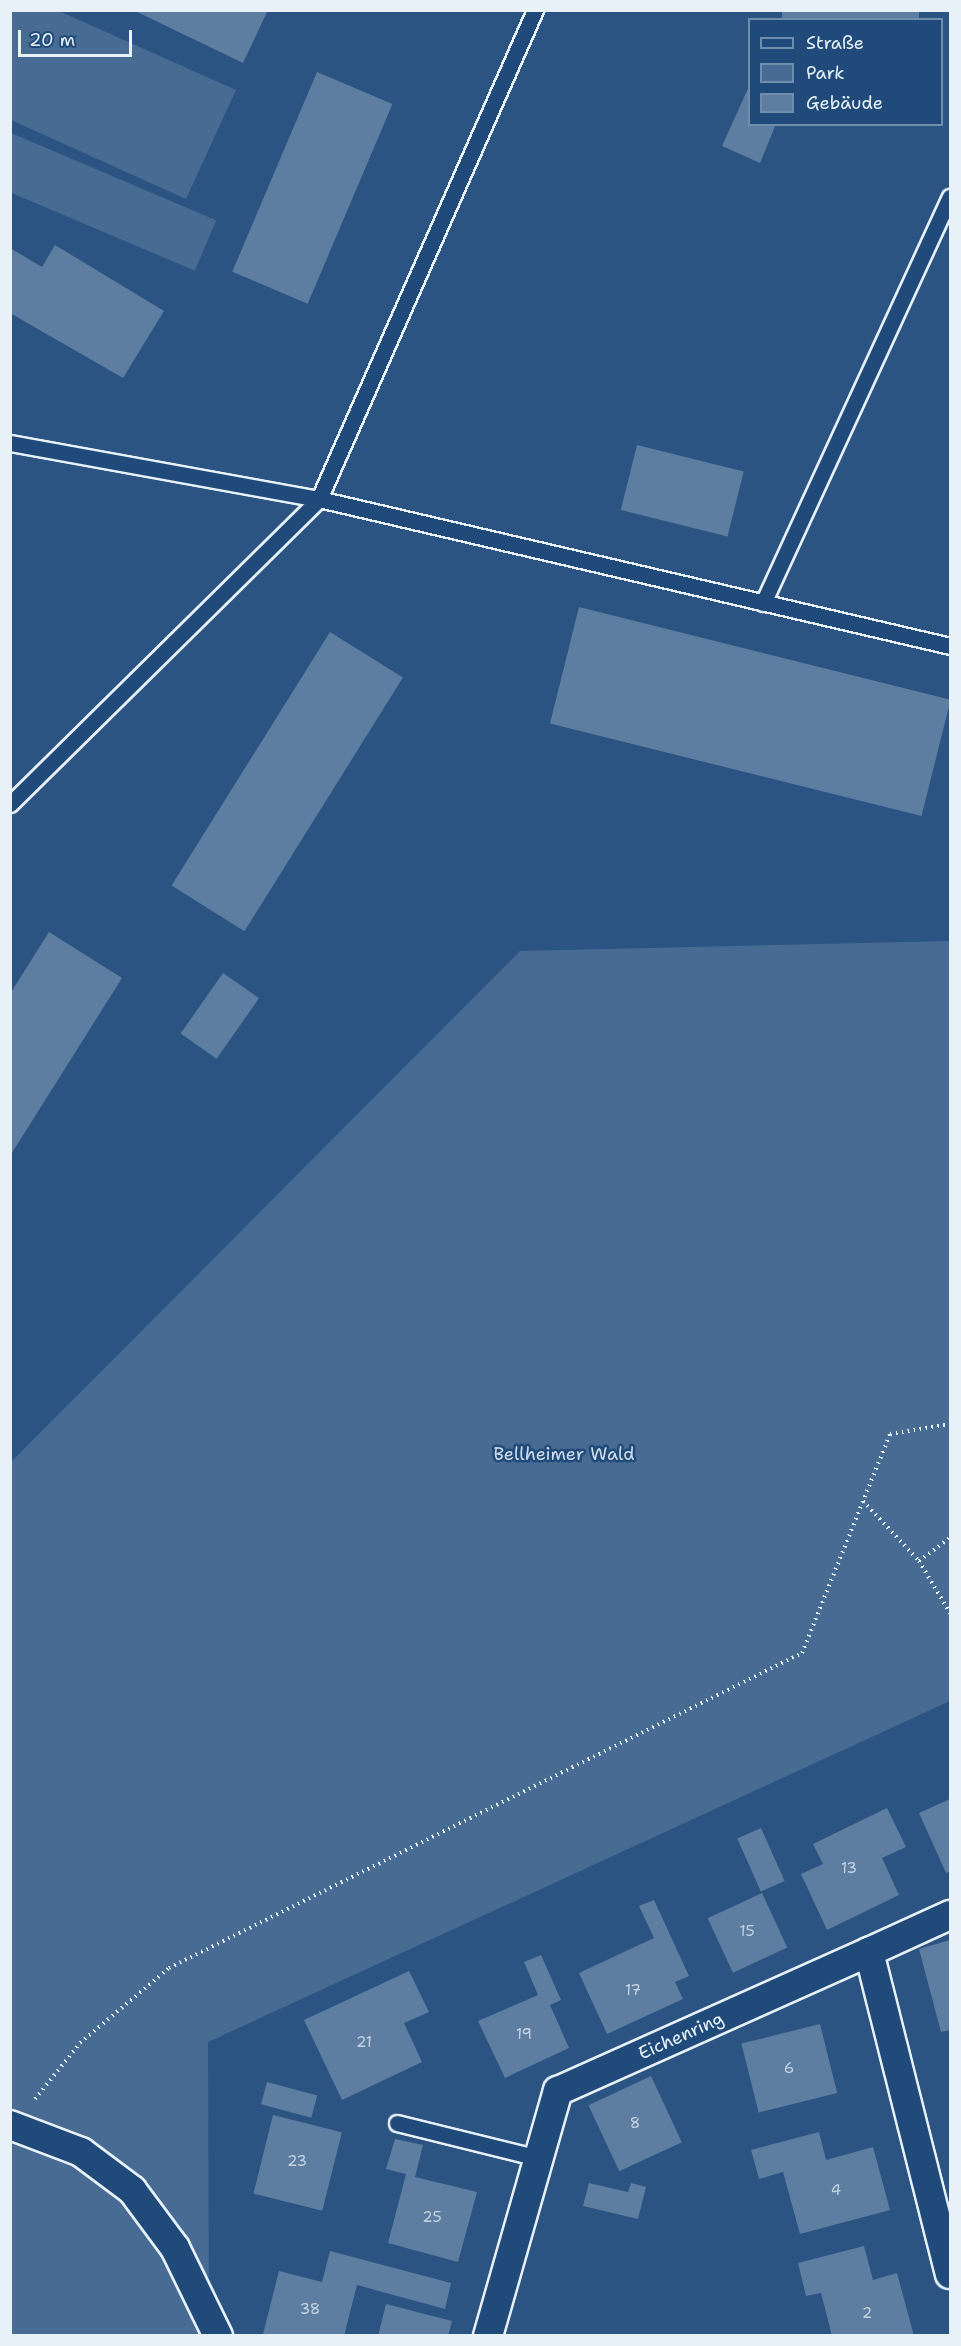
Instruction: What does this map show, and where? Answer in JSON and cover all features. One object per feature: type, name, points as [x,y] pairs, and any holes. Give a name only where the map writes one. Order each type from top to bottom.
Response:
[{"type":"street","name":"Eichenring","points":[[488,2336],[558,2091],[951,1915]]},
{"type":"street","points":[[869,1952],[951,2274]]},
{"type":"street","points":[[12,2126],[81,2151],[132,2190],[175,2248],[218,2336]]},
{"type":"lane","points":[[10,804],[319,499],[535,10]]},
{"type":"lane","points":[[763,603],[951,197]]},
{"type":"lane","points":[[10,443],[319,499],[951,646]]},
{"type":"lane","points":[[397,2123],[538,2158]]},
{"type":"path","points":[[12,2126],[80,2043],[169,1968],[802,1653],[890,1434],[951,1424]]},
{"type":"path","points":[[863,1501],[919,1561],[951,1613]]},
{"type":"path","points":[[919,1561],[951,1538]]},
{"type":"green space","points":[[11,10],[59,11],[236,90],[186,199],[11,120]]},
{"type":"green space","points":[[11,133],[216,220],[195,271],[10,192]]},
{"type":"green space","name":"Bellheimer Wald","points":[[950,941],[950,1701],[208,2042],[209,2335],[11,2336],[11,1462],[520,951]]},
{"type":"building","points":[[133,10],[268,10],[243,63]]},
{"type":"building","points":[[782,10],[919,10],[919,18],[782,18]]},
{"type":"building","points":[[317,72],[392,104],[308,304],[232,272]]},
{"type":"building","points":[[748,88],[748,126],[775,126],[760,163],[722,146]]},
{"type":"building","points":[[55,245],[164,311],[123,378],[10,313],[10,248],[42,267]]},
{"type":"building","points":[[637,445],[744,472],[728,537],[621,510]]},
{"type":"building","points":[[579,607],[950,700],[922,816],[550,723]]},
{"type":"building","points":[[330,632],[403,678],[244,931],[172,886]]},
{"type":"building","points":[[49,932],[122,978],[10,1156],[10,994]]},
{"type":"building","points":[[223,973],[259,998],[217,1059],[181,1034]]},
{"type":"building","points":[[950,1799],[950,1871],[946,1873],[919,1813]]},
{"type":"building","points":[[887,1808],[906,1847],[882,1858],[899,1895],[827,1930],[801,1874],[823,1864],[813,1844]]},
{"type":"building","points":[[761,1828],[785,1881],[761,1892],[737,1839]]},
{"type":"building","points":[[762,1893],[787,1947],[733,1973],[708,1918]]},
{"type":"building","points":[[654,1900],[689,1976],[675,1982],[683,1999],[607,2034],[579,1973],[654,1938],[639,1906]]},
{"type":"building","points":[[950,1940],[950,2030],[941,2032],[919,1949]]},
{"type":"building","points":[[541,1955],[561,2000],[550,2005],[569,2048],[505,2078],[478,2021],[538,1995],[524,1962]]},
{"type":"building","points":[[409,1971],[429,2012],[404,2023],[422,2062],[342,2100],[304,2020]]},
{"type":"building","points":[[820,2024],[837,2093],[759,2112],[741,2044]]},
{"type":"building","points":[[651,2076],[682,2142],[619,2171],[588,2105]]},
{"type":"building","points":[[267,2082],[317,2095],[311,2118],[261,2104]]},
{"type":"building","points":[[273,2115],[342,2132],[322,2211],[253,2194]]},
{"type":"building","points":[[819,2132],[826,2160],[873,2147],[890,2210],[800,2234],[783,2172],[759,2179],[751,2150]]},
{"type":"building","points":[[395,2139],[423,2145],[415,2177],[477,2192],[458,2262],[388,2243],[406,2174],[386,2169]]},
{"type":"building","points":[[589,2183],[628,2192],[631,2183],[646,2187],[638,2219],[583,2206]]},
{"type":"building","points":[[864,2246],[873,2280],[897,2273],[914,2336],[832,2336],[821,2293],[806,2296],[798,2263]]},
{"type":"building","points":[[330,2251],[451,2283],[445,2309],[357,2285],[344,2336],[263,2334],[279,2271],[322,2282]]},
{"type":"building","points":[[386,2304],[452,2321],[448,2336],[378,2336]]}]
